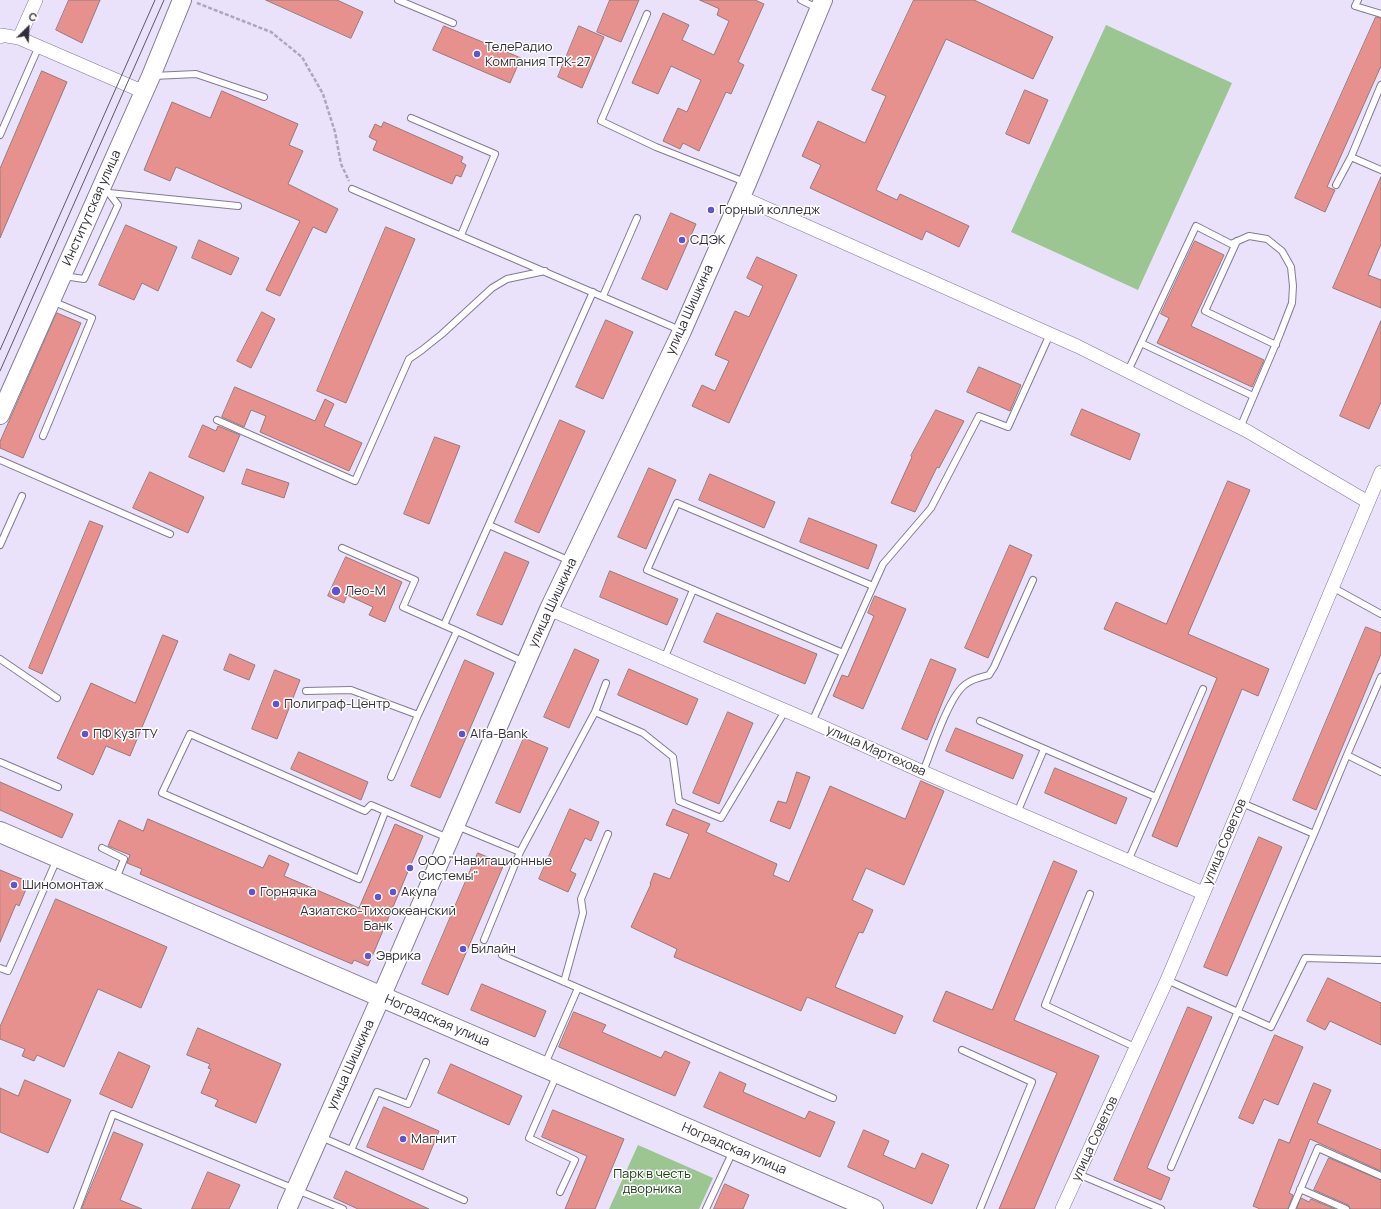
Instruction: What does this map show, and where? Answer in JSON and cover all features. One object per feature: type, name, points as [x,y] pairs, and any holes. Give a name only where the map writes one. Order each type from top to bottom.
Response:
[{"type":"main road","name":"Институтская улица","points":[[0,415],[62,276],[105,189],[148,84],[189,1]]},
{"type":"main road","name":"улица Шишкина","points":[[287,1209],[382,997],[549,609],[682,331],[744,190],[821,4]]},
{"type":"main road","name":"Ноградская улица","points":[[0,832],[873,1209]]},
{"type":"street","points":[[19,38],[36,0]]},
{"type":"street","points":[[0,36],[19,38],[148,84]]},
{"type":"street","points":[[744,190],[1128,371],[1240,428],[1368,502]]},
{"type":"street","name":"улица Советов","points":[[1063,1209],[1167,980],[1381,472]]},
{"type":"street","name":"улица Мартехова","points":[[549,609],[785,710],[923,772],[1203,893]]},
{"type":"lane","points":[[398,0],[453,23]]},
{"type":"lane","points":[[801,0],[821,4]]},
{"type":"lane","points":[[1358,0],[1355,6],[1381,14]]},
{"type":"lane","points":[[647,14],[601,121],[744,190]]},
{"type":"lane","points":[[0,135],[38,46]]},
{"type":"lane","points":[[148,84],[196,74],[264,97]]},
{"type":"lane","points":[[1336,185],[1351,157],[1381,85]]},
{"type":"lane","points":[[411,118],[495,154],[461,235]]},
{"type":"lane","points":[[1351,157],[1381,170]]},
{"type":"lane","points":[[105,189],[238,206]]},
{"type":"lane","points":[[352,189],[682,331]]},
{"type":"lane","points":[[602,296],[637,218]]},
{"type":"lane","points":[[1128,371],[1196,226],[1231,244],[1249,236],[1267,239],[1282,251],[1291,267],[1293,286],[1292,303],[1276,345],[1240,428]]},
{"type":"lane","points":[[1237,241],[1205,311],[1276,345]]},
{"type":"lane","points":[[217,420],[355,481],[409,359],[442,334],[492,288],[507,279],[545,271]]},
{"type":"lane","points":[[444,625],[593,292]]},
{"type":"lane","points":[[43,436],[92,318],[51,301]]},
{"type":"lane","points":[[812,722],[883,564],[931,508],[979,416],[1008,427],[1050,333]]},
{"type":"lane","points":[[1141,343],[1253,396]]},
{"type":"lane","points":[[0,460],[170,534]]},
{"type":"lane","points":[[0,545],[22,496]]},
{"type":"lane","points":[[843,653],[648,570],[677,503],[873,586]]},
{"type":"lane","points":[[489,525],[572,562]]},
{"type":"lane","points":[[342,548],[415,580],[403,607],[526,663]]},
{"type":"lane","points":[[923,772],[950,703],[957,691],[965,684],[989,675],[1033,580]]},
{"type":"lane","points":[[1332,587],[1381,614]]},
{"type":"lane","points":[[664,659],[693,590]]},
{"type":"lane","points":[[391,777],[457,631]]},
{"type":"lane","points":[[0,659],[57,698]]},
{"type":"lane","points":[[1171,1167],[1381,677]]},
{"type":"lane","points":[[484,940],[520,852],[595,712],[606,683]]},
{"type":"lane","points":[[1128,861],[1203,689]]},
{"type":"lane","points":[[306,691],[351,690],[418,715]]},
{"type":"lane","points":[[595,712],[643,733],[673,757],[680,801],[721,818],[785,710]]},
{"type":"lane","points":[[980,721],[1156,797]]},
{"type":"lane","points":[[385,812],[359,879],[162,794],[190,734],[365,811],[371,805],[385,812],[520,852]]},
{"type":"lane","points":[[1017,813],[1044,748]]},
{"type":"lane","points":[[1347,755],[1381,772]]},
{"type":"lane","points":[[0,762],[58,787]]},
{"type":"lane","points":[[1242,803],[1314,834]]},
{"type":"lane","points":[[564,982],[583,913],[581,899],[608,834]]},
{"type":"lane","points":[[102,848],[124,859],[115,881]]},
{"type":"lane","points":[[0,968],[8,971],[58,856]]},
{"type":"lane","points":[[1090,894],[1045,1004],[1137,1048]]},
{"type":"lane","points":[[502,955],[833,1098]]},
{"type":"lane","points":[[1167,980],[1271,1027],[1305,958],[1381,960]]},
{"type":"lane","points":[[560,1192],[575,1160],[529,1138],[578,988]]},
{"type":"lane","points":[[962,1050],[1032,1082],[980,1209]]},
{"type":"lane","points":[[351,1150],[377,1092],[408,1104],[426,1062]]},
{"type":"lane","points":[[77,1209],[113,1114],[343,1209]]},
{"type":"lane","points":[[319,1136],[464,1200]]},
{"type":"lane","points":[[1292,1209],[1318,1148],[1381,1176]]},
{"type":"lane","points":[[706,1209],[734,1149]]},
{"type":"lane","points":[[1078,1174],[1161,1209]]},
{"type":"lane","points":[[1300,1189],[1346,1209]]},
{"type":"path","points":[[189,1],[271,32],[302,57],[323,94],[335,132],[342,164],[352,189]]},
{"type":"green space","points":[[1106,25],[1232,83],[1138,290],[1011,232]]},
{"type":"green space","name":"Парк в честь дворника","points":[[638,1145],[713,1178],[699,1209],[609,1209]]},
{"type":"building","points":[[69,0],[100,0],[82,43],[56,30]]},
{"type":"building","points":[[266,0],[337,0],[363,12],[351,38]]},
{"type":"building","points":[[610,0],[639,0],[621,42],[597,32]]},
{"type":"building","points":[[700,0],[755,0],[764,4],[738,62],[744,65],[731,94],[726,92],[699,151],[683,143],[680,149],[663,141],[678,108],[687,112],[701,80],[671,66],[658,94],[632,83],[663,13],[689,25],[682,40],[714,55],[729,21],[717,15],[719,9]]},
{"type":"building","points":[[914,0],[974,0],[1053,37],[1033,79],[946,39],[876,190],[897,200],[900,194],[969,226],[959,247],[926,231],[922,240],[810,188],[821,165],[802,156],[818,121],[865,143],[886,96],[872,90]]},
{"type":"building","points":[[1376,17],[1381,18],[1381,66],[1327,187],[1335,190],[1325,212],[1295,198]]},
{"type":"building","name":"ТелеРадио Компания ТРК-27","points":[[444,26],[521,58],[510,83],[433,50]]},
{"type":"building","points":[[579,26],[604,37],[582,88],[558,77]]},
{"type":"building","points":[[42,71],[67,82],[0,238],[0,169]]},
{"type":"building","points":[[1025,90],[1048,100],[1029,144],[1006,134]]},
{"type":"building","points":[[222,91],[298,124],[289,145],[303,151],[288,184],[338,209],[326,233],[313,227],[280,296],[266,290],[300,221],[176,167],[170,181],[144,170],[172,102],[210,118]]},
{"type":"building","points":[[384,122],[463,157],[461,162],[466,165],[461,177],[456,175],[452,184],[373,150],[377,141],[369,137],[375,124],[381,127]]},
{"type":"building","points":[[1381,177],[1381,244],[1368,275],[1381,280],[1381,308],[1333,288]]},
{"type":"building","points":[[671,213],[696,224],[667,290],[642,279]]},
{"type":"building","points":[[126,225],[177,247],[158,291],[142,283],[134,300],[99,285]]},
{"type":"building","points":[[386,227],[415,239],[346,403],[317,391]]},
{"type":"building","points":[[199,240],[239,258],[231,275],[192,258]]},
{"type":"building","points":[[1195,241],[1224,255],[1191,326],[1264,360],[1252,387],[1157,343],[1169,318],[1161,314]]},
{"type":"building","points":[[757,257],[797,275],[729,423],[692,406],[702,385],[715,391],[729,361],[715,355],[735,311],[749,317],[763,286],[747,278]]},
{"type":"building","points":[[262,312],[275,319],[251,368],[237,361]]},
{"type":"building","points":[[57,313],[81,323],[23,458],[0,448],[0,442]]},
{"type":"building","points":[[606,320],[633,332],[603,399],[576,387]]},
{"type":"building","points":[[1381,321],[1381,402],[1369,429],[1340,416]]},
{"type":"building","points":[[979,367],[1021,385],[1010,411],[967,392]]},
{"type":"building","points":[[235,387],[315,421],[325,399],[334,404],[324,426],[362,443],[349,471],[260,432],[266,416],[251,410],[244,427],[222,417]]},
{"type":"building","points":[[1082,409],[1140,434],[1130,460],[1071,435]]},
{"type":"building","points":[[936,410],[964,421],[939,468],[937,467],[915,512],[891,503],[912,457],[911,456]]},
{"type":"building","points":[[560,420],[585,431],[539,533],[515,522]]},
{"type":"building","points":[[203,425],[216,431],[218,426],[240,435],[224,472],[189,457]]},
{"type":"building","points":[[435,437],[460,446],[429,524],[404,514]]},
{"type":"building","points":[[649,468],[676,480],[646,549],[618,537]]},
{"type":"building","points":[[247,469],[289,483],[284,498],[242,484]]},
{"type":"building","points":[[150,472],[204,497],[188,533],[133,508]]},
{"type":"building","points":[[710,474],[775,502],[764,528],[699,500]]},
{"type":"building","points":[[1228,481],[1250,490],[1188,634],[1269,669],[1258,696],[1242,689],[1177,847],[1152,836],[1217,678],[1104,629],[1116,602],[1166,624]]},
{"type":"building","points":[[809,518],[877,545],[868,569],[800,542]]},
{"type":"building","points":[[90,521],[103,526],[42,674],[29,668]]},
{"type":"building","points":[[1010,545],[1032,555],[988,658],[965,648]]},
{"type":"building","points":[[505,552],[529,562],[502,625],[477,615]]},
{"type":"building","points":[[346,557],[402,582],[385,622],[369,615],[373,607],[347,595],[344,603],[328,596]]},
{"type":"building","points":[[610,571],[678,599],[667,625],[600,597]]},
{"type":"building","points":[[875,596],[906,609],[863,709],[833,696],[842,675],[848,677],[874,616],[868,613]]},
{"type":"building","points":[[717,613],[817,654],[805,684],[704,642]]},
{"type":"building","points":[[1366,627],[1381,633],[1381,654],[1316,810],[1293,800]]},
{"type":"building","points":[[163,635],[178,641],[130,756],[106,746],[93,775],[57,758],[91,683],[135,703]]},
{"type":"building","points":[[575,649],[599,660],[569,728],[544,717]]},
{"type":"building","points":[[230,654],[255,665],[249,680],[224,670]]},
{"type":"building","points":[[931,659],[956,669],[927,740],[902,729]]},
{"type":"building","points":[[465,660],[494,673],[440,798],[411,786]]},
{"type":"building","points":[[629,669],[698,699],[687,725],[618,695]]},
{"type":"building","name":"Полиграф-Центр","points":[[275,670],[300,680],[277,739],[252,729]]},
{"type":"building","points":[[728,712],[753,723],[719,804],[693,793]]},
{"type":"building","points":[[956,728],[1023,755],[1013,779],[946,751]]},
{"type":"building","points":[[524,738],[548,748],[520,813],[496,803]]},
{"type":"building","points":[[299,752],[368,782],[361,800],[291,769]]},
{"type":"building","points":[[1055,768],[1127,798],[1116,824],[1045,793]]},
{"type":"building","points":[[797,772],[810,777],[790,829],[770,821],[778,801],[786,803]]},
{"type":"building","points":[[921,781],[944,791],[904,885],[866,868],[852,900],[873,910],[863,933],[859,932],[835,987],[903,1016],[895,1034],[807,997],[801,1011],[674,957],[677,949],[631,927],[651,884],[654,873],[670,879],[689,834],[666,825],[673,809],[710,824],[706,832],[777,864],[773,875],[789,882],[830,786],[905,819]]},
{"type":"building","points":[[0,782],[73,814],[62,838],[0,810]]},
{"type":"building","points":[[570,809],[599,822],[591,841],[585,838],[570,871],[576,874],[568,892],[539,879]]},
{"type":"building","name":"Горнячка","points":[[148,819],[263,868],[269,855],[289,864],[284,876],[359,908],[395,824],[423,836],[368,966],[354,960],[352,964],[140,874],[142,869],[127,863],[130,855],[108,846],[119,820],[143,831]]},
{"type":"building","points":[[1259,837],[1282,847],[1227,976],[1204,967]]},
{"type":"building","points":[[478,853],[504,864],[448,995],[422,984]]},
{"type":"building","points":[[1054,861],[1077,871],[1014,1020],[1099,1056],[1034,1209],[999,1209],[1057,1073],[933,1021],[946,991],[992,1010]]},
{"type":"building","points":[[0,870],[29,882],[19,906],[16,904],[0,942]]},
{"type":"building","points":[[56,899],[167,947],[141,1008],[98,989],[64,1067],[37,1055],[34,1061],[22,1056],[25,1049],[0,1039],[0,1027]]},
{"type":"building","points":[[1328,978],[1381,1003],[1381,1045],[1330,1021],[1325,1030],[1307,1021]]},
{"type":"building","points":[[482,984],[546,1011],[535,1037],[471,1010]]},
{"type":"building","points":[[1188,1007],[1212,1017],[1147,1168],[1170,1178],[1161,1200],[1114,1180]]},
{"type":"building","points":[[574,1012],[606,1025],[602,1032],[661,1058],[665,1051],[690,1062],[675,1096],[559,1047]]},
{"type":"building","points":[[198,1028],[281,1064],[256,1123],[215,1106],[218,1100],[201,1093],[211,1069],[208,1068],[210,1064],[187,1055]]},
{"type":"building","points":[[1275,1035],[1303,1047],[1278,1105],[1264,1099],[1253,1124],[1239,1118]]},
{"type":"building","points":[[119,1052],[150,1066],[132,1108],[100,1094]]},
{"type":"building","points":[[451,1064],[522,1096],[509,1125],[438,1093]]},
{"type":"building","points":[[720,1072],[746,1084],[743,1092],[805,1119],[809,1111],[835,1122],[820,1157],[704,1107]]},
{"type":"building","points":[[25,1080],[71,1100],[48,1153],[0,1132],[0,1088],[18,1096]]},
{"type":"building","points":[[1314,1083],[1331,1090],[1317,1123],[1381,1150],[1381,1171],[1310,1139],[1289,1193],[1293,1195],[1288,1209],[1260,1209],[1253,1206],[1279,1139],[1289,1143]]},
{"type":"building","name":"Магнит","points":[[384,1107],[439,1131],[423,1170],[367,1147]]},
{"type":"building","points":[[553,1110],[624,1139],[595,1209],[565,1209],[587,1156],[542,1137]]},
{"type":"building","points":[[864,1130],[889,1141],[883,1155],[915,1169],[922,1153],[949,1165],[932,1204],[848,1167]]},
{"type":"building","points":[[114,1132],[143,1144],[120,1200],[142,1209],[82,1209]]},
{"type":"building","points":[[1329,1158],[1381,1180],[1381,1209],[1350,1209],[1348,1205],[1314,1190]]},
{"type":"building","points":[[346,1171],[429,1209],[358,1209],[334,1198]]},
{"type":"building","points":[[208,1172],[240,1185],[229,1209],[192,1209]]},
{"type":"building","points":[[725,1184],[749,1195],[743,1209],[714,1209]]},
{"type":"building","points":[[1301,1198],[1309,1202],[1311,1199],[1335,1209],[1297,1209]]},
{"type":"tram line","points":[[0,350],[155,0]]},
{"type":"tram line","points":[[0,371],[164,0]]},
{"type":"place","name":"ТелеРадио Компания ТРК-27","points":[[477,54]]},
{"type":"place","name":"Горный колледж","points":[[711,210]]},
{"type":"place","name":"СДЭК","points":[[682,240]]},
{"type":"place","name":"Лео-М","points":[[336,591]]},
{"type":"place","name":"Полиграф-Центр","points":[[276,704]]},
{"type":"place","name":"ПФ КузГТУ","points":[[85,734]]},
{"type":"place","name":"Alfa-Bank","points":[[462,734]]},
{"type":"place","name":"ООО \"Навигационные Системы\"","points":[[410,868]]},
{"type":"place","name":"Шиномонтаж","points":[[14,885]]},
{"type":"place","name":"Горнячка","points":[[252,892]]},
{"type":"place","name":"Акула","points":[[393,892]]},
{"type":"place","name":"Азиатско-Тихоокеанский Банк","points":[[378,897]]},
{"type":"place","name":"Билайн","points":[[463,949]]},
{"type":"place","name":"Эврика","points":[[368,956]]},
{"type":"place","name":"Магнит","points":[[403,1139]]}]
